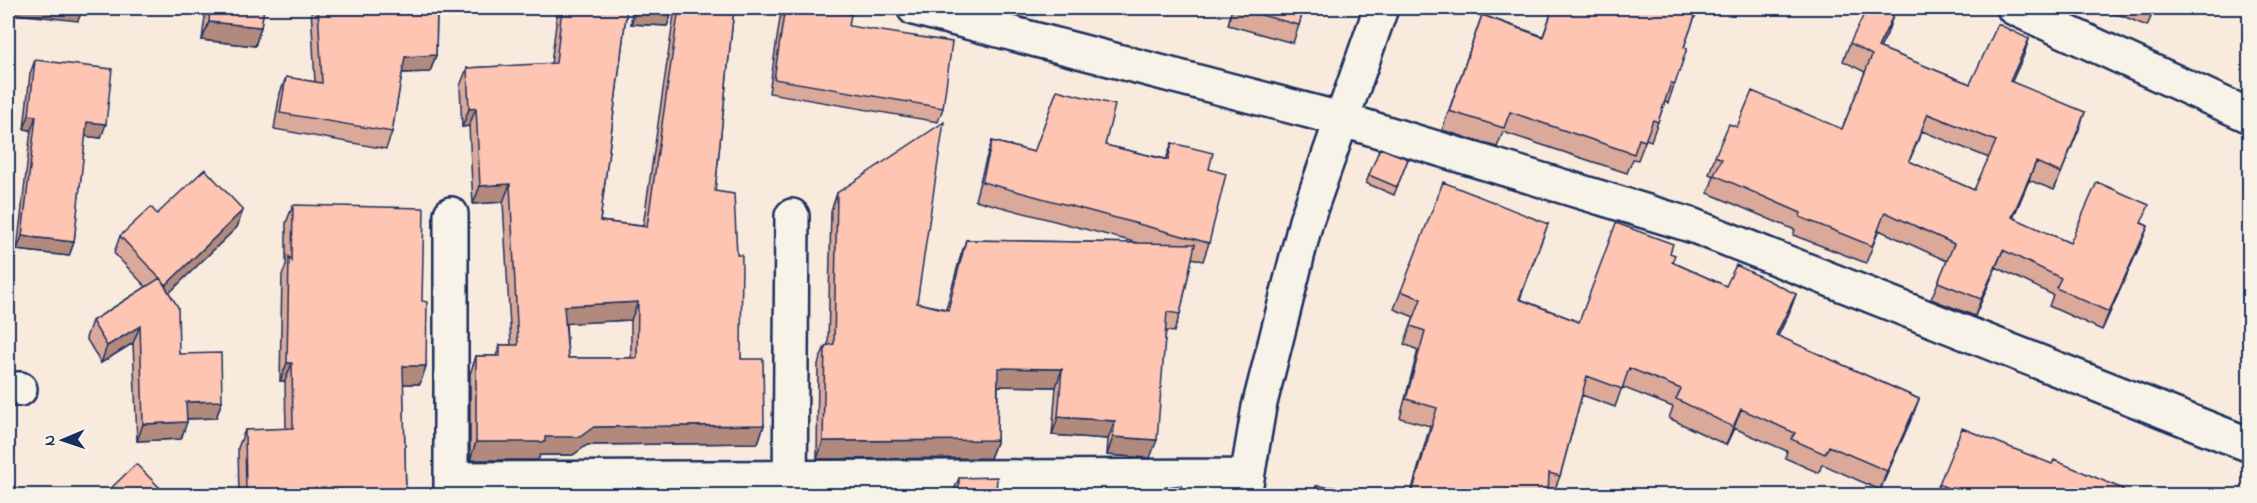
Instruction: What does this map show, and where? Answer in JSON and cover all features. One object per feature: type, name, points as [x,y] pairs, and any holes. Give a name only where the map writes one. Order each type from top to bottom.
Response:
[{"type":"street","points":[[914,8],[1340,118],[1694,226],[2250,445]]},
{"type":"street","points":[[451,214],[451,487],[1245,486],[1259,407],[1306,221],[1340,118],[1381,8]]},
{"type":"street","points":[[2014,8],[2250,116]]},
{"type":"street","points":[[790,487],[792,216]]},
{"type":"building","points":[[210,8],[264,8],[261,27],[209,22]]},
{"type":"building","points":[[318,8],[437,8],[436,55],[405,57],[392,132],[280,113],[286,77],[322,83]]},
{"type":"building","points":[[562,8],[627,8],[600,221],[647,227],[679,8],[734,8],[715,191],[734,194],[737,255],[742,255],[741,359],[763,359],[764,425],[594,427],[580,437],[545,437],[545,442],[476,442],[476,356],[500,356],[500,345],[518,345],[510,184],[480,186],[476,108],[469,109],[467,68],[556,63]],"holes":[[[638,302],[637,358],[568,358],[564,306]]]},
{"type":"building","points":[[636,8],[672,8],[672,13],[636,10]]},
{"type":"building","points":[[785,8],[808,8],[851,14],[849,26],[952,42],[943,108],[774,79]]},
{"type":"building","points":[[1235,8],[1304,8],[1299,25]]},
{"type":"building","points":[[1553,8],[1698,8],[1684,47],[1687,48],[1675,84],[1671,83],[1658,122],[1653,120],[1645,141],[1639,139],[1634,154],[1510,112],[1504,128],[1449,111],[1482,15],[1543,37]]},
{"type":"building","points":[[1867,8],[1874,8],[1893,16],[1878,47],[1970,84],[1998,24],[2029,39],[2010,81],[2085,112],[2061,173],[2036,162],[2012,217],[2070,243],[2097,182],[2149,205],[2141,223],[2148,226],[2109,312],[2056,288],[2061,278],[2003,250],[1981,299],[1938,282],[1954,244],[1885,212],[1872,246],[1800,217],[1801,213],[1714,175],[1722,159],[1715,156],[1729,124],[1737,127],[1752,91],[1842,129],[1872,55],[1850,43]],"holes":[[[1928,114],[1996,141],[1974,190],[1909,161]]]},
{"type":"building","points":[[35,60],[112,69],[106,124],[87,122],[74,242],[22,236],[36,116],[29,115]]},
{"type":"building","points":[[1057,90],[1115,105],[1105,145],[1168,160],[1172,143],[1213,153],[1209,169],[1226,174],[1209,243],[982,182],[992,141],[1034,152]]},
{"type":"building","points":[[944,122],[917,303],[948,310],[966,240],[1195,244],[1180,314],[1167,312],[1157,440],[1113,437],[1115,421],[1058,417],[1062,369],[998,368],[997,440],[823,441],[825,346],[834,344],[837,193]]},
{"type":"building","points":[[1380,148],[1408,159],[1397,187],[1369,175]]},
{"type":"building","points":[[205,169],[243,210],[166,285],[120,236],[151,207],[157,214]]},
{"type":"building","points":[[1443,182],[1548,224],[1519,299],[1579,322],[1616,223],[1673,244],[1670,253],[1675,255],[1672,262],[1726,286],[1736,265],[1796,294],[1776,335],[1919,399],[1887,471],[1829,446],[1825,454],[1791,439],[1795,433],[1741,409],[1733,427],[1676,399],[1681,389],[1629,368],[1622,389],[1587,376],[1560,476],[1549,473],[1548,495],[1316,495],[1316,486],[1412,493],[1437,408],[1406,399],[1425,331],[1411,326],[1421,299],[1401,291]]},
{"type":"building","points":[[293,205],[424,208],[422,301],[427,302],[426,366],[403,366],[406,495],[246,495],[245,430],[293,428],[292,363],[287,363],[289,257],[292,261]]},
{"type":"building","points":[[160,278],[178,307],[179,354],[221,353],[222,401],[186,402],[187,422],[143,424],[140,326],[107,346],[92,321]]},
{"type":"building","points":[[1962,428],[2052,464],[2054,460],[2123,489],[2120,495],[1951,495],[1945,493],[1948,488],[1939,484]]},
{"type":"building","points":[[136,464],[167,495],[104,495]]},
{"type":"building","points":[[997,477],[996,494],[1092,493],[1092,495],[959,495],[959,478]]},
{"type":"building","points":[[1181,485],[1183,495],[1112,495]]}]
